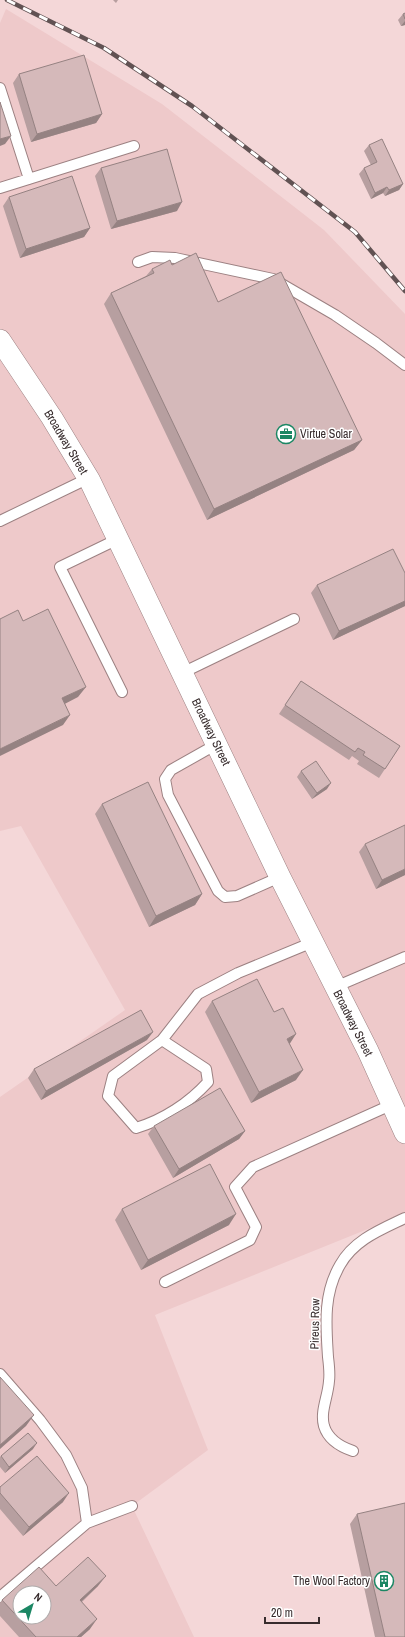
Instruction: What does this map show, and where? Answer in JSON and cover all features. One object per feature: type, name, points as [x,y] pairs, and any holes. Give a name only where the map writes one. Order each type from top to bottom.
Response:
[{"type":"street","name":"Broadway Street","points":[[0,340],[48,411],[89,478],[280,878],[393,1104],[405,1133]]},
{"type":"lane","points":[[0,88],[29,179]]},
{"type":"lane","points":[[0,188],[134,146]]},
{"type":"lane","points":[[138,262],[152,257],[175,258],[274,279],[335,315],[405,365]]},
{"type":"lane","points":[[0,521],[89,478]]},
{"type":"lane","points":[[118,539],[60,567],[122,692]]},
{"type":"lane","points":[[182,673],[294,619]]},
{"type":"lane","points":[[217,744],[171,770],[165,779],[168,795],[218,891],[225,897],[236,896],[280,878]]},
{"type":"lane","points":[[162,1040],[206,1069],[208,1082],[196,1095],[152,1124],[136,1128],[108,1096],[113,1076],[162,1040],[198,994],[238,973],[313,942]]},
{"type":"lane","points":[[335,987],[405,957]]},
{"type":"lane","points":[[165,1282],[250,1240],[256,1227],[235,1187],[253,1167],[393,1104]]},
{"type":"lane","name":"Pireus Row","points":[[353,1451],[343,1448],[331,1438],[325,1427],[323,1414],[330,1380],[326,1319],[328,1298],[333,1279],[340,1264],[351,1251],[361,1241],[376,1231],[405,1218]]},
{"type":"lane","points":[[0,1374],[40,1420],[66,1455],[82,1488],[87,1523]]},
{"type":"lane","points":[[0,1597],[87,1523],[132,1506]]},
{"type":"shaded area","points":[[6,9],[162,104],[324,230],[405,314],[405,1214],[155,1315],[208,1450],[132,1506],[194,1637],[0,1637],[0,1097],[125,1010],[21,826],[0,831],[0,23]]},
{"type":"building","points":[[84,55],[102,114],[37,134],[19,74]]},
{"type":"building","points":[[0,102],[11,136],[0,139]]},
{"type":"building","points":[[382,139],[403,184],[389,190],[387,187],[375,193],[364,168],[377,162],[369,145]]},
{"type":"building","points":[[167,149],[182,202],[117,221],[101,168]]},
{"type":"building","points":[[72,176],[90,228],[26,249],[9,197]]},
{"type":"building","points":[[196,253],[218,302],[281,272],[362,440],[214,509],[111,293],[154,273],[152,269],[170,260],[172,265]]},
{"type":"building","points":[[393,549],[405,573],[405,601],[339,631],[317,585]]},
{"type":"building","points":[[48,609],[86,687],[62,698],[70,715],[0,749],[0,619],[18,610],[23,621]]},
{"type":"building","points":[[301,681],[400,746],[385,769],[363,755],[365,752],[358,748],[355,752],[285,705]]},
{"type":"building","points":[[316,761],[331,783],[317,793],[301,771]]},
{"type":"building","points":[[148,782],[202,894],[156,916],[102,804]]},
{"type":"building","points":[[405,825],[405,869],[382,880],[365,844]]},
{"type":"building","points":[[257,979],[274,1012],[283,1008],[296,1034],[287,1039],[303,1070],[259,1092],[212,1001]]},
{"type":"building","points":[[141,1010],[153,1032],[46,1091],[34,1069]]},
{"type":"building","points":[[220,1088],[245,1131],[179,1169],[154,1126]]},
{"type":"building","points":[[210,1164],[236,1214],[148,1260],[122,1209]]},
{"type":"building","points":[[0,1377],[34,1415],[0,1445]]},
{"type":"building","points":[[28,1433],[37,1443],[9,1467],[1,1456]]},
{"type":"building","points":[[37,1456],[69,1493],[29,1527],[0,1493],[0,1487]]},
{"type":"building","name":"The Wool Factory","points":[[405,1503],[405,1637],[385,1637],[357,1514]]},
{"type":"building","points":[[88,1557],[106,1576],[80,1600],[97,1619],[77,1637],[36,1637],[25,1625],[52,1625],[52,1585],[19,1585],[39,1567],[56,1586]]},
{"type":"building","points":[[12,1591],[12,1611],[2,1600]]},
{"type":"railway","points":[[7,0],[104,48],[192,106],[355,232],[405,291]]},
{"type":"place","name":"Virtue Solar","points":[[286,434]]},
{"type":"place","name":"The Wool Factory","points":[[384,1581]]}]
